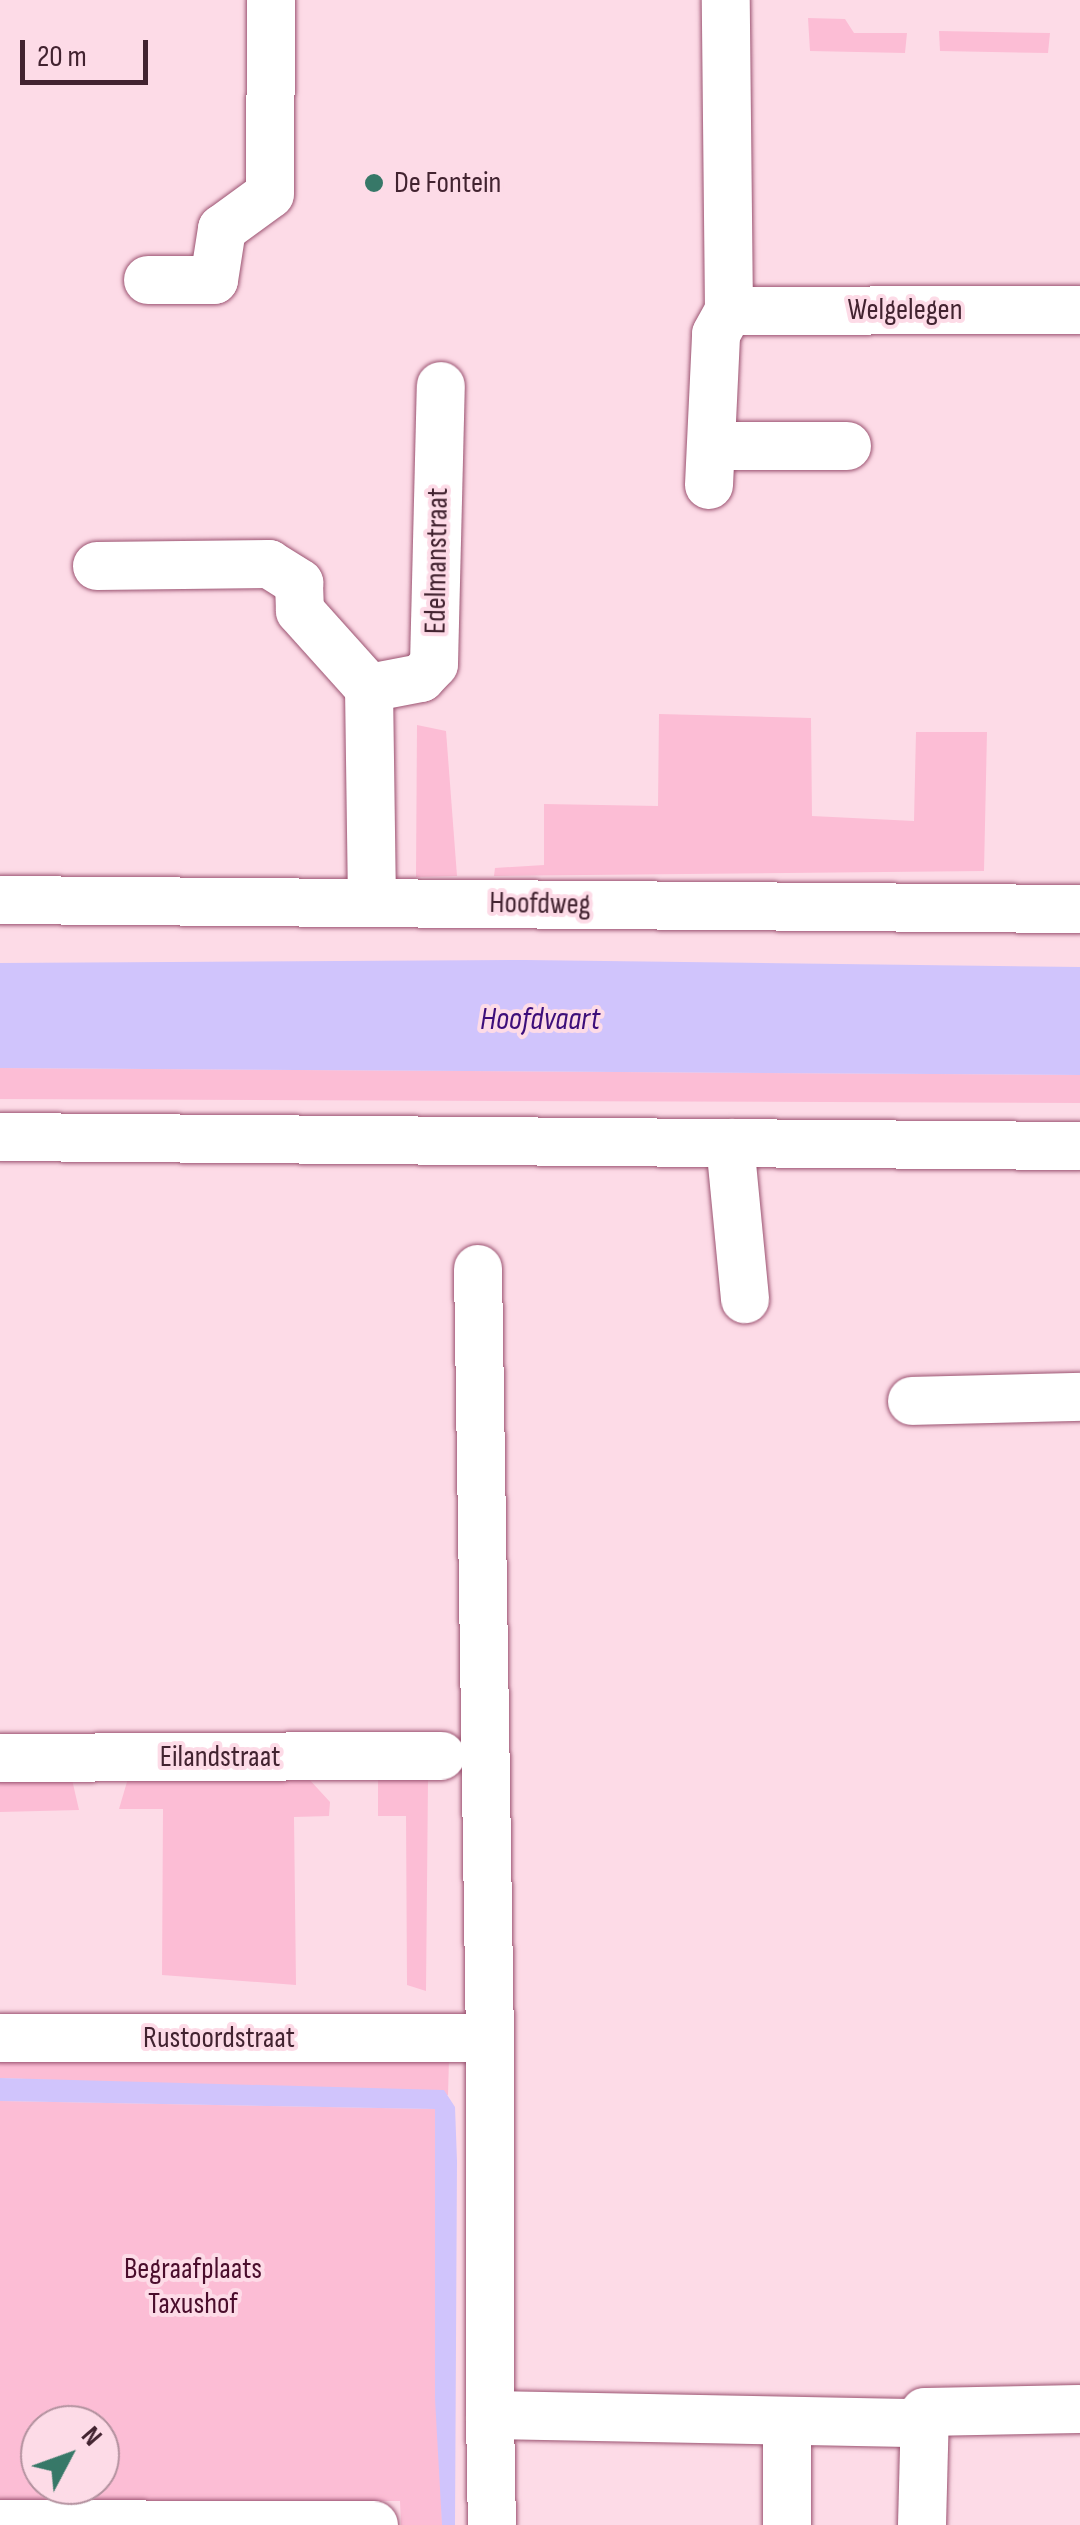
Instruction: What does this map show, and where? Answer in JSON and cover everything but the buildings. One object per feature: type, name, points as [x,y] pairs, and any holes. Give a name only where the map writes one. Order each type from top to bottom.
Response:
[{"type":"street","points":[[148,280],[214,280],[222,229],[270,194],[271,0]]},
{"type":"street","points":[[726,0],[729,311],[716,334],[713,465],[847,446]]},
{"type":"street","name":"Welgelegen","points":[[729,311],[1080,310]]},
{"type":"street","name":"Edelmanstraat","points":[[370,688],[421,678],[434,664],[441,386]]},
{"type":"street","points":[[98,566],[269,564],[299,584],[300,611],[370,688],[372,901]]},
{"type":"street","name":"Hoofdweg","points":[[0,900],[1080,909]]},
{"type":"street","points":[[0,1137],[1080,1146]]},
{"type":"street","points":[[730,1143],[745,1299]]},
{"type":"street","points":[[478,1269],[490,2038],[492,2525]]},
{"type":"street","points":[[912,1401],[1080,1397]]},
{"type":"street","name":"Eilandstraat","points":[[0,1758],[440,1756]]},
{"type":"street","name":"Rustoordstraat","points":[[0,2038],[490,2038]]},
{"type":"street","points":[[922,2525],[924,2412],[1080,2409]]},
{"type":"street","points":[[490,2415],[924,2424]]},
{"type":"street","points":[[787,2421],[787,2525]]},
{"type":"street","points":[[0,2524],[374,2524]]},
{"type":"green space","points":[[808,18],[845,19],[854,33],[907,33],[905,53],[810,51]]},
{"type":"green space","points":[[939,31],[1050,33],[1048,53],[940,51]]},
{"type":"green space","points":[[659,714],[811,718],[812,816],[914,821],[916,732],[987,732],[984,871],[494,876],[495,868],[544,865],[544,804],[658,806]]},
{"type":"green space","points":[[417,725],[446,731],[457,876],[416,877]]},
{"type":"green space","points":[[0,1068],[1080,1075],[1080,1103],[0,1099]]},
{"type":"green space","points":[[0,1775],[71,1775],[79,1810],[0,1812]]},
{"type":"green space","points":[[129,1775],[308,1778],[330,1802],[329,1816],[294,1817],[296,1985],[162,1975],[163,1809],[119,1809]]},
{"type":"green space","points":[[378,1779],[428,1780],[426,1991],[407,1985],[406,1816],[378,1816]]},
{"type":"green space","points":[[449,2058],[448,2095],[0,2078],[0,2059]]},
{"type":"green space","name":"Begraafplaats Taxushof","points":[[0,2101],[436,2109],[442,2525],[401,2525],[400,2501],[120,2500],[120,2405],[20,2405],[20,2500],[0,2500]]},
{"type":"water","name":"Hoofdvaart","points":[[525,960],[1080,967],[1080,1075],[0,1068],[0,963]]},
{"type":"water","points":[[0,2078],[444,2090],[455,2107],[457,2161],[455,2525],[442,2525],[435,2399],[435,2109],[0,2101]]},
{"type":"place","name":"De Fontein","points":[[374,183]]}]
